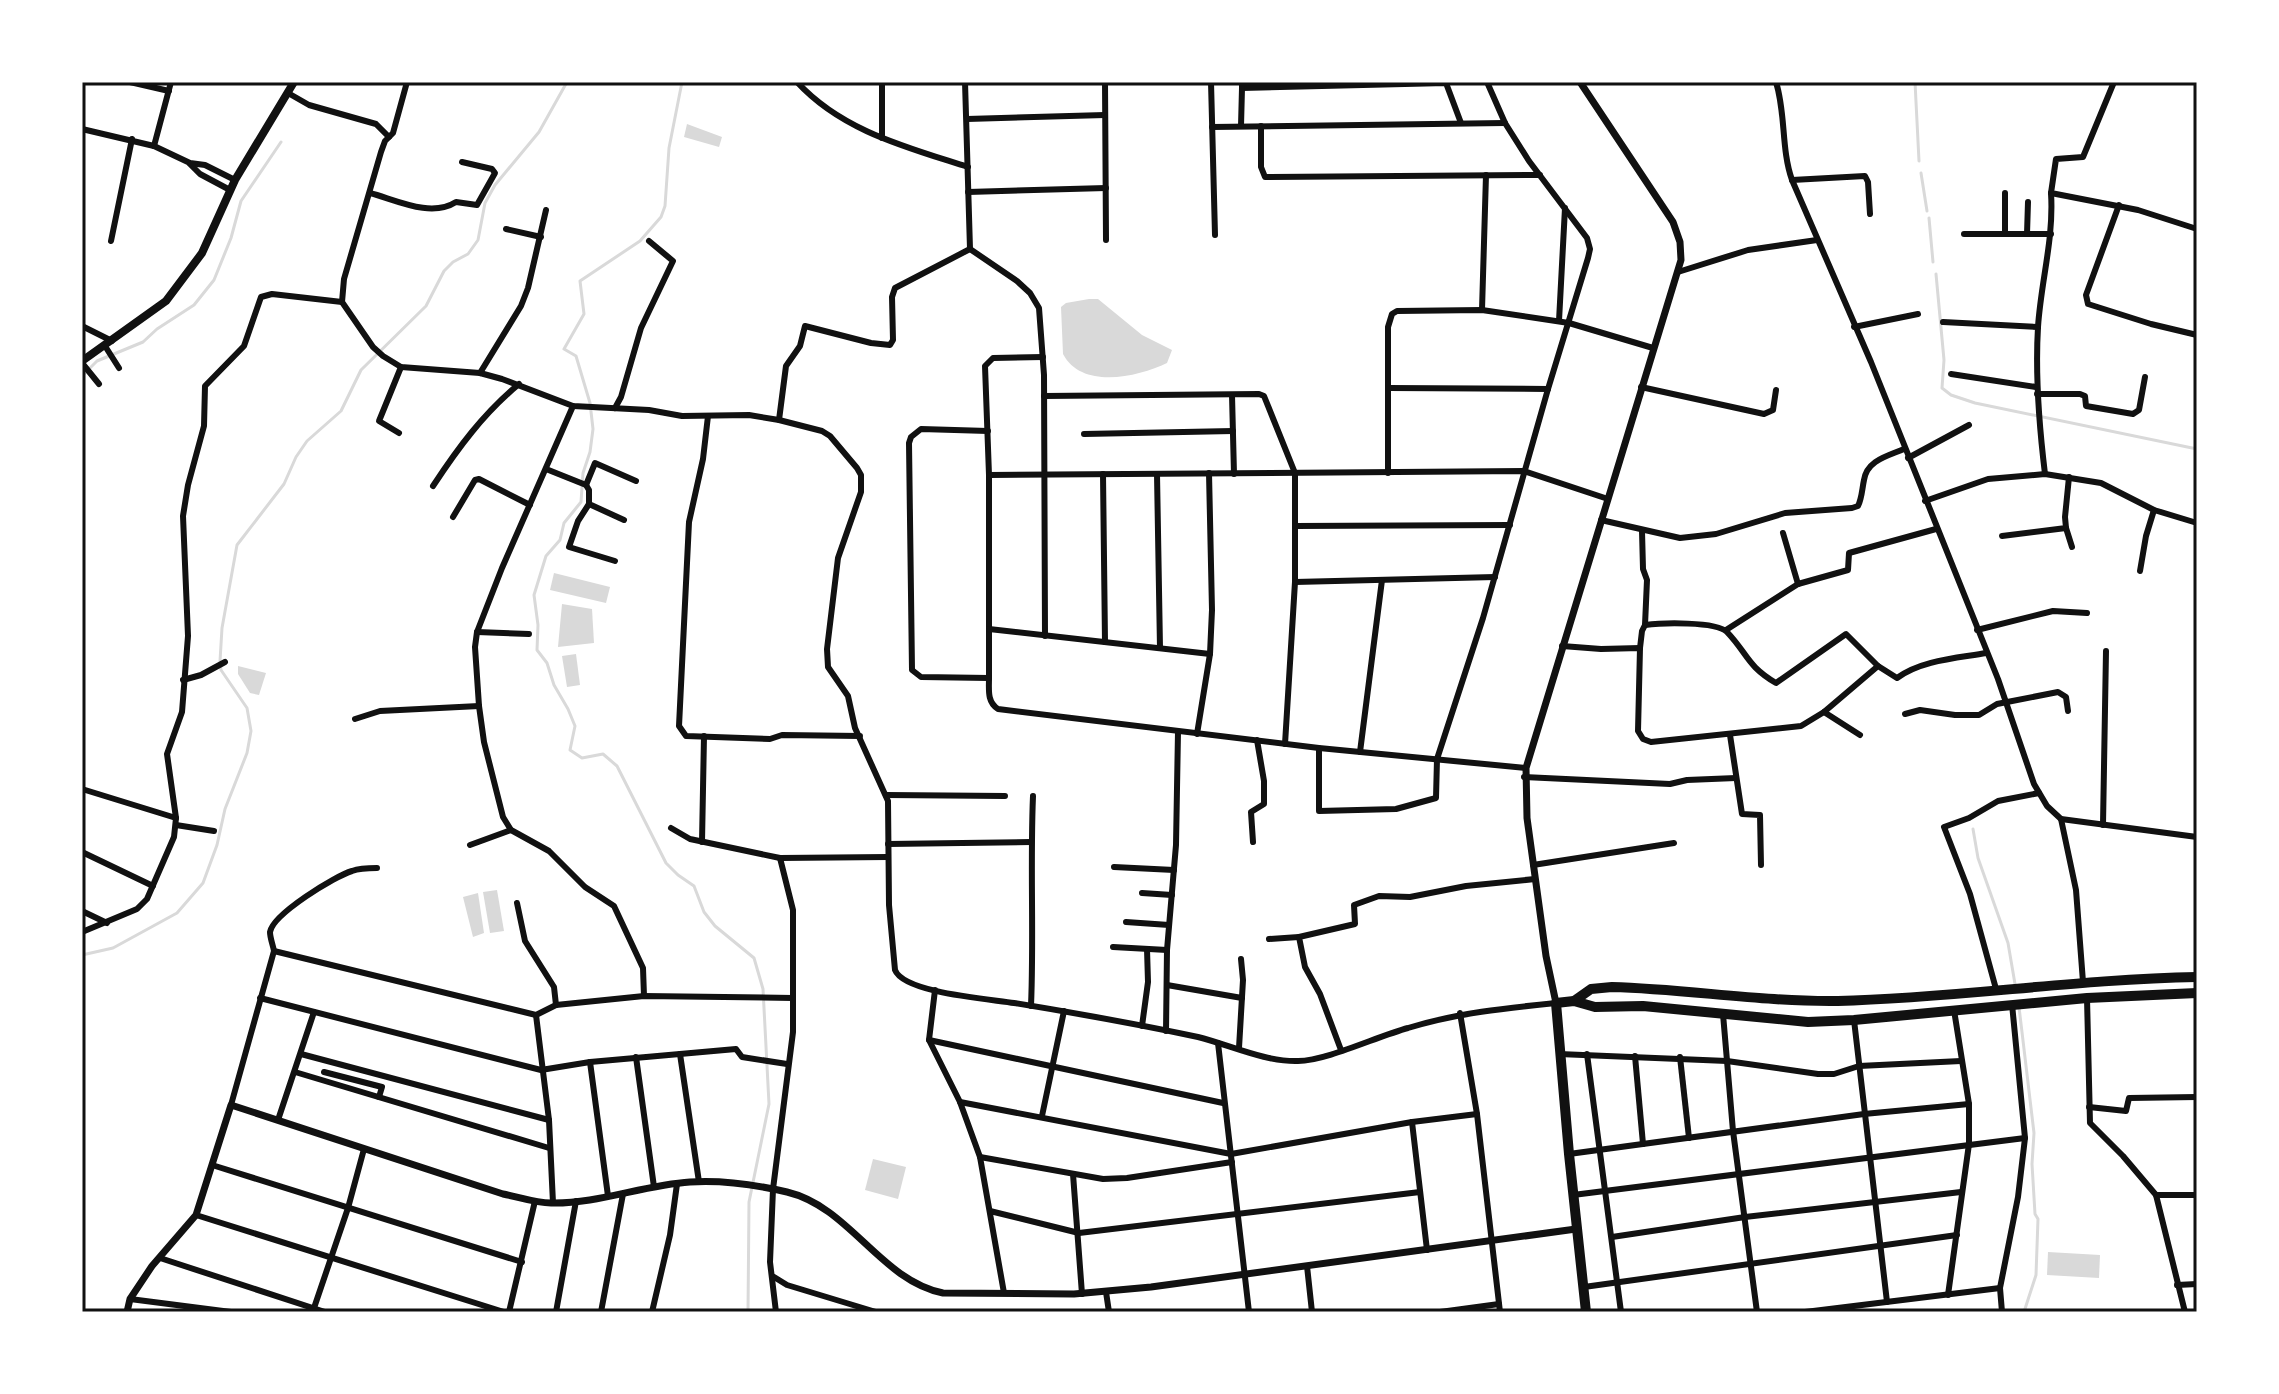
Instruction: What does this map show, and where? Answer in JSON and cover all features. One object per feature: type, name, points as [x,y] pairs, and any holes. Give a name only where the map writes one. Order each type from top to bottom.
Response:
[{"type":"highway","points":[[1574,1001],[1591,989],[1612,987],[1807,1001],[1866,1000],[2083,982],[2197,977]]},
{"type":"highway","points":[[1952,993],[1954,1010]]},
{"type":"highway","points":[[1586,1312],[1556,1003],[1574,1001],[1595,1007],[1643,1006],[1808,1022],[2018,1003],[2197,993]]},
{"type":"main road","points":[[83,364],[166,301],[202,253],[235,180],[290,94],[294,82]]},
{"type":"main road","points":[[2169,978],[2171,994]]},
{"type":"street","points":[[130,82],[169,91]]},
{"type":"street","points":[[154,146],[171,82]]},
{"type":"street","points":[[407,82],[393,133],[381,152],[344,279],[342,302],[373,347],[383,356],[401,367],[480,373],[519,384],[573,406],[649,410],[682,416],[749,415],[779,420],[822,431],[861,475],[861,492],[838,558],[827,649],[828,667],[848,696],[855,728],[888,801],[889,905],[897,976],[906,982],[935,990],[1142,1026],[1297,1062],[1460,1013],[1556,1003],[1533,865],[1525,772],[1678,272],[1681,252],[1673,222],[1580,82]]},
{"type":"street","points":[[797,82],[828,111],[882,138],[968,167]]},
{"type":"street","points":[[882,82],[882,138]]},
{"type":"street","points":[[965,82],[970,249]]},
{"type":"street","points":[[1105,82],[1106,240]]},
{"type":"street","points":[[1211,82],[1215,235]]},
{"type":"street","points":[[1319,748],[1318,808],[1321,812],[1396,809],[1436,798],[1437,759],[1495,577],[1590,249],[1587,238],[1505,123],[1487,82]]},
{"type":"street","points":[[1776,82],[1782,105],[1787,165],[1792,180],[1908,458],[2006,702],[2039,793],[2061,819],[2197,837]]},
{"type":"street","points":[[2045,474],[2037,407],[2038,327],[2051,234],[2051,193],[2056,159],[2083,157],[2114,82]]},
{"type":"street","points":[[1241,126],[1242,85],[1446,83],[1461,123]]},
{"type":"street","points":[[290,94],[309,105],[376,124],[389,137]]},
{"type":"street","points":[[967,119],[1105,115]]},
{"type":"street","points":[[1212,127],[1505,123]]},
{"type":"street","points":[[1261,126],[1261,172],[1265,177],[1540,175]]},
{"type":"street","points":[[82,129],[154,146],[235,180]]},
{"type":"street","points":[[111,241],[132,139]]},
{"type":"street","points":[[370,193],[427,209],[451,206],[456,202],[477,205],[495,173],[492,169],[462,162]]},
{"type":"street","points":[[190,163],[200,174],[230,190]]},
{"type":"street","points":[[1482,310],[1486,175]]},
{"type":"street","points":[[1792,180],[1865,176],[1870,214]]},
{"type":"street","points":[[968,192],[1106,188]]},
{"type":"street","points":[[2005,193],[2005,234]]},
{"type":"street","points":[[2051,193],[2119,205],[2197,229]]},
{"type":"street","points":[[2027,234],[2028,202]]},
{"type":"street","points":[[2119,205],[2086,295],[2088,304],[2197,335]]},
{"type":"street","points":[[1559,321],[1565,208]]},
{"type":"street","points":[[480,373],[521,306],[546,210]]},
{"type":"street","points":[[506,229],[541,237]]},
{"type":"street","points":[[1964,234],[2051,234]]},
{"type":"street","points":[[1678,272],[1748,250],[1817,240]]},
{"type":"street","points":[[617,408],[641,328],[673,261],[649,241]]},
{"type":"street","points":[[970,249],[1017,281],[1036,301],[1041,319],[1045,636]]},
{"type":"street","points":[[779,420],[786,366],[800,346],[805,326],[890,345],[893,340],[892,297],[895,288],[970,249]]},
{"type":"street","points":[[82,932],[137,909],[147,899],[169,850],[176,821],[167,754],[182,712],[188,617],[183,576],[183,516],[191,471],[204,426],[205,386],[244,346],[261,297],[272,294],[342,302]]},
{"type":"street","points":[[1388,473],[1388,327],[1392,314],[1397,311],[1482,310],[1559,321],[1653,348]]},
{"type":"street","points":[[1854,327],[1918,314]]},
{"type":"street","points":[[1943,322],[2038,327]]},
{"type":"street","points":[[82,326],[108,346],[119,368]]},
{"type":"street","points":[[1043,357],[993,358],[986,363],[989,701],[998,709],[1178,732],[1437,759],[1525,772],[1670,784],[1687,780],[1736,778]]},
{"type":"street","points":[[83,364],[99,383]]},
{"type":"street","points":[[399,433],[379,421],[401,367]]},
{"type":"street","points":[[1951,374],[2037,390],[2080,394],[2085,396],[2086,406],[2133,414],[2139,410],[2145,377]]},
{"type":"street","points":[[433,486],[477,424],[519,384]]},
{"type":"street","points":[[1641,387],[1764,414],[1773,410],[1776,390]]},
{"type":"street","points":[[1389,388],[1548,389]]},
{"type":"street","points":[[1232,395],[1234,474]]},
{"type":"street","points":[[1044,396],[1264,396],[1295,473],[1295,582],[1285,744]]},
{"type":"street","points":[[573,406],[477,632],[479,706],[493,785],[511,830],[549,851],[585,887],[614,906],[641,963],[644,996]]},
{"type":"street","points":[[708,416],[703,459],[689,522],[679,726],[686,736],[770,739],[782,735],[860,736]]},
{"type":"street","points":[[1908,458],[1969,425]]},
{"type":"street","points":[[988,431],[921,429],[909,443],[912,670],[921,677],[989,678]]},
{"type":"street","points":[[1084,434],[1233,431]]},
{"type":"street","points":[[1601,520],[1680,538],[1716,534],[1785,513],[1852,508],[1858,506],[1866,469],[1870,464],[1904,449]]},
{"type":"street","points":[[583,484],[595,463],[636,481]]},
{"type":"street","points":[[546,469],[583,484],[589,490],[589,504],[578,521],[569,547],[615,561]]},
{"type":"street","points":[[989,475],[1524,471],[1608,499]]},
{"type":"street","points":[[1197,734],[1210,654],[1209,473]]},
{"type":"street","points":[[1103,474],[1105,642]]},
{"type":"street","points":[[1157,474],[1160,648]]},
{"type":"street","points":[[1925,501],[1988,479],[2045,474],[2101,483],[2154,510],[2197,523]]},
{"type":"street","points":[[2069,477],[2065,517],[2072,547]]},
{"type":"street","points":[[453,517],[475,480],[479,479],[530,505]]},
{"type":"street","points":[[589,504],[624,520]]},
{"type":"street","points":[[2140,571],[2154,510]]},
{"type":"street","points":[[1295,526],[1510,525]]},
{"type":"street","points":[[2002,536],[2066,528]]},
{"type":"street","points":[[1726,630],[1798,584],[1848,570],[1849,553],[1936,529]]},
{"type":"street","points":[[1642,531],[1643,569],[1647,580],[1645,625],[1640,648],[1638,731],[1643,739],[1651,742],[1801,726],[1824,712],[1878,666]]},
{"type":"street","points":[[1783,533],[1798,584]]},
{"type":"street","points":[[1295,582],[1495,577]]},
{"type":"street","points":[[1360,752],[1382,580]]},
{"type":"street","points":[[1977,630],[2053,611],[2087,613]]},
{"type":"street","points":[[1645,625],[1702,625],[1726,630],[1751,666],[1776,683],[1846,634],[1878,666],[1897,678],[1935,662],[1986,653]]},
{"type":"street","points":[[989,629],[1210,654]]},
{"type":"street","points":[[477,632],[529,634]]},
{"type":"street","points":[[1562,646],[1640,648]]},
{"type":"street","points":[[2103,825],[2106,651]]},
{"type":"street","points":[[183,680],[225,662]]},
{"type":"street","points":[[1905,714],[1920,710],[1979,715],[1992,706],[2006,702],[2062,692],[2068,711]]},
{"type":"street","points":[[355,719],[380,711],[479,706]]},
{"type":"street","points":[[1824,712],[1860,735]]},
{"type":"street","points":[[1166,1031],[1178,732]]},
{"type":"street","points":[[1730,735],[1742,814],[1760,815],[1761,865]]},
{"type":"street","points":[[702,842],[704,736]]},
{"type":"street","points":[[1253,842],[1251,812],[1264,804],[1264,781],[1257,740]]},
{"type":"street","points":[[82,789],[214,831]]},
{"type":"street","points":[[1996,989],[1970,894],[1944,827],[1969,818],[1998,801],[2039,793]]},
{"type":"street","points":[[886,795],[1005,796]]},
{"type":"street","points":[[1031,1006],[1033,796]]},
{"type":"street","points":[[2061,819],[2076,890],[2083,982]]},
{"type":"street","points":[[671,828],[680,835],[702,842],[780,858],[888,857]]},
{"type":"street","points":[[470,845],[511,830]]},
{"type":"street","points":[[888,844],[1031,842]]},
{"type":"street","points":[[1533,865],[1674,843]]},
{"type":"street","points":[[82,852],[153,886]]},
{"type":"street","points":[[776,1312],[770,1262],[773,1189],[793,1032],[793,910],[780,858]]},
{"type":"street","points":[[1114,867],[1174,870]]},
{"type":"street","points":[[127,1312],[130,1299],[196,1215],[274,951],[270,930],[295,904],[345,873],[377,868]]},
{"type":"street","points":[[1269,939],[1299,937],[1355,924],[1354,905],[1379,896],[1410,897],[1466,886],[1535,879]]},
{"type":"street","points":[[1142,893],[1172,895]]},
{"type":"street","points":[[517,903],[525,941],[554,987],[556,1005]]},
{"type":"street","points":[[82,911],[107,923]]},
{"type":"street","points":[[1126,922],[1169,925]]},
{"type":"street","points":[[1299,937],[1305,967],[1320,994],[1341,1050]]},
{"type":"street","points":[[1113,947],[1167,950]]},
{"type":"street","points":[[1142,1026],[1148,982],[1147,949]]},
{"type":"street","points":[[274,951],[536,1015],[556,1005],[644,996],[793,998]]},
{"type":"street","points":[[1239,1048],[1241,959]]},
{"type":"street","points":[[1167,985],[1242,998]]},
{"type":"street","points":[[935,990],[929,1040],[960,1102],[980,1157],[1004,1293]]},
{"type":"street","points":[[260,998],[541,1070],[636,1057],[736,1049],[742,1057],[787,1064]]},
{"type":"street","points":[[2087,998],[2090,1123],[2156,1195],[2185,1312]]},
{"type":"street","points":[[2002,1312],[2000,1288],[2018,1197],[2025,1138],[2018,1003]]},
{"type":"street","points":[[1948,1295],[1969,1144],[1969,1104],[1954,1010]]},
{"type":"street","points":[[1042,1116],[1064,1011]]},
{"type":"street","points":[[278,1120],[314,1012]]},
{"type":"street","points":[[1460,1013],[1477,1114],[1500,1312]]},
{"type":"street","points":[[1723,1014],[1733,1131],[1757,1312]]},
{"type":"street","points":[[536,1015],[549,1120],[553,1203]]},
{"type":"street","points":[[1854,1020],[1887,1302]]},
{"type":"street","points":[[929,1040],[1223,1103]]},
{"type":"street","points":[[1218,1043],[1249,1312]]},
{"type":"street","points":[[301,1054],[549,1120]]},
{"type":"street","points":[[680,1054],[699,1182]]},
{"type":"street","points":[[1559,1054],[1680,1057],[1818,1074],[1834,1074],[1859,1066],[1961,1061]]},
{"type":"street","points":[[1587,1054],[1621,1312]]},
{"type":"street","points":[[1635,1056],[1643,1144]]},
{"type":"street","points":[[636,1057],[654,1187]]},
{"type":"street","points":[[1680,1057],[1689,1138]]},
{"type":"street","points":[[590,1062],[608,1196]]},
{"type":"street","points":[[295,1072],[549,1148]]},
{"type":"street","points":[[324,1072],[382,1087],[379,1097]]},
{"type":"street","points":[[2089,1107],[2126,1111],[2129,1098],[2197,1097]]},
{"type":"street","points":[[960,1102],[1042,1116],[1231,1158]]},
{"type":"street","points":[[1569,1154],[1864,1114],[1969,1104]]},
{"type":"street","points":[[231,1105],[535,1201],[576,1201],[699,1182],[760,1187],[802,1196],[822,1205],[908,1279],[926,1288],[952,1294],[1106,1292],[1576,1229]]},
{"type":"street","points":[[980,1157],[1112,1179],[1412,1122],[1477,1114]]},
{"type":"street","points":[[1412,1122],[1427,1250]]},
{"type":"street","points":[[1573,1195],[2025,1138]]},
{"type":"street","points":[[314,1308],[333,1258],[364,1149]]},
{"type":"street","points":[[212,1165],[522,1262]]},
{"type":"street","points":[[1073,1174],[1082,1294]]},
{"type":"street","points":[[652,1312],[670,1235],[677,1184]]},
{"type":"street","points":[[990,1211],[1079,1233],[1420,1192]]},
{"type":"street","points":[[1612,1237],[1745,1217],[1961,1192]]},
{"type":"street","points":[[601,1312],[623,1194]]},
{"type":"street","points":[[2156,1195],[2197,1195]]},
{"type":"street","points":[[196,1215],[506,1312],[522,1262],[535,1201]]},
{"type":"street","points":[[556,1312],[576,1201]]},
{"type":"street","points":[[1582,1287],[1957,1235]]},
{"type":"street","points":[[160,1258],[325,1312]]},
{"type":"street","points":[[1307,1266],[1312,1312]]},
{"type":"street","points":[[773,1277],[787,1285],[876,1312]]},
{"type":"street","points":[[2177,1285],[2197,1284]]},
{"type":"street","points":[[1805,1312],[2000,1288]]},
{"type":"street","points":[[1106,1292],[1109,1312]]},
{"type":"street","points":[[130,1299],[231,1312]]},
{"type":"street","points":[[1440,1312],[1499,1304]]},
{"type":"shaded area","points":[[687,124],[722,137],[719,147],[684,137]]},
{"type":"shaded area","points":[[1098,299],[1142,335],[1172,350],[1167,363],[1141,373],[1111,377],[1083,373],[1072,365],[1063,354],[1061,307],[1066,303]]},
{"type":"shaded area","points":[[554,573],[610,587],[606,603],[550,590]]},
{"type":"shaded area","points":[[562,604],[592,609],[594,643],[558,647]]},
{"type":"shaded area","points":[[576,654],[580,685],[567,687],[562,656]]},
{"type":"shaded area","points":[[238,666],[266,673],[259,695],[250,693],[238,674]]},
{"type":"shaded area","points":[[497,890],[504,931],[490,933],[483,892]]},
{"type":"shaded area","points":[[478,893],[484,933],[473,937],[463,897]]},
{"type":"shaded area","points":[[873,1159],[906,1167],[898,1199],[865,1190]]},
{"type":"shaded area","points":[[2048,1252],[2100,1255],[2099,1278],[2047,1275]]},
{"type":"waterway","points":[[82,955],[113,948],[177,913],[203,883],[217,845],[225,809],[247,753],[251,731],[247,708],[221,670],[220,661],[222,628],[237,545],[284,484],[307,441],[341,411],[361,370],[426,306],[444,271],[468,254],[478,240],[485,203],[495,185],[539,132],[567,82]]},
{"type":"waterway","points":[[682,82],[669,148],[665,206],[661,217],[640,241],[580,281],[584,314],[564,349],[576,356],[590,403],[593,429],[590,452],[583,473],[581,502],[564,523],[560,540],[546,556],[534,595],[537,650],[547,663],[554,685],[575,726],[570,750],[582,758],[603,754],[617,766],[666,863],[694,886],[704,912],[715,926],[754,958],[763,989],[769,1104],[749,1202],[748,1312]]},
{"type":"waterway","points":[[1915,82],[1919,161]]},
{"type":"waterway","points":[[82,376],[97,361],[143,342],[194,305],[214,280],[231,238],[241,201],[281,142]]},
{"type":"waterway","points":[[1921,173],[1927,211]]},
{"type":"waterway","points":[[1929,218],[1933,262]]},
{"type":"waterway","points":[[1936,274],[1944,360],[1942,388],[1951,395],[1975,403],[2197,449]]},
{"type":"waterway","points":[[1973,829],[1978,858],[2008,943],[2015,984]]},
{"type":"waterway","points":[[2019,1007],[2034,1133],[2032,1164],[2035,1214],[2038,1219],[2036,1275],[2024,1312]]}]
